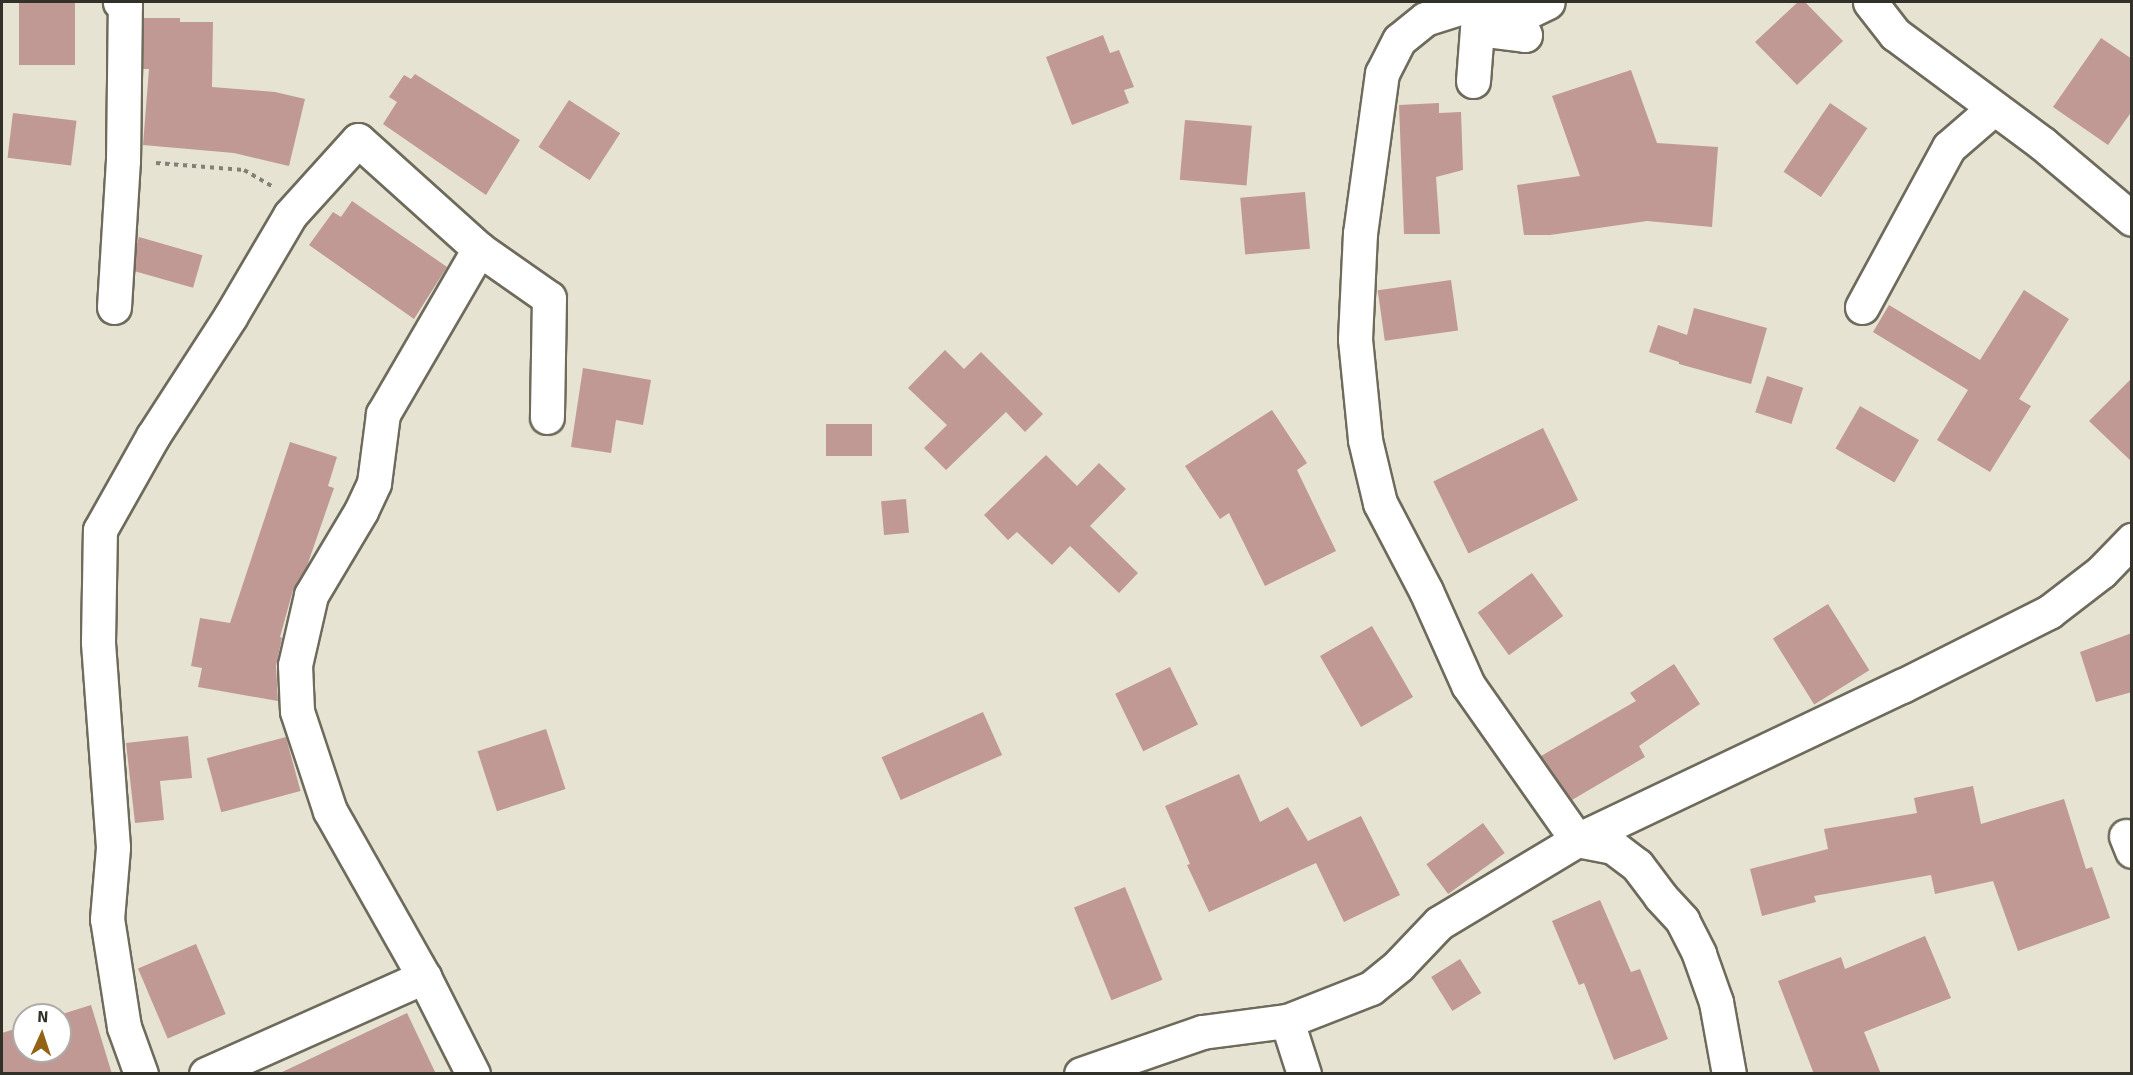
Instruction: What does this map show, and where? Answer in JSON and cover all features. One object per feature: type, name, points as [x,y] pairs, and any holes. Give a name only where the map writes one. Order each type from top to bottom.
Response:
[{"type":"street","points":[[114,307],[123,161],[125,5],[120,2]]},
{"type":"street","points":[[1548,2],[1517,17],[1472,4],[1425,19],[1399,40],[1382,73],[1360,234],[1354,339],[1365,440],[1380,503],[1426,591],[1468,685],[1577,840],[1613,847],[1637,865],[1660,896],[1682,920],[1699,954],[1716,1002],[1729,1074]]},
{"type":"street","points":[[1870,2],[1895,34],[2043,144],[2132,219]]},
{"type":"street","points":[[1473,81],[1476,29],[1526,35],[1517,17]]},
{"type":"street","points":[[1862,307],[1949,147],[1993,109]]},
{"type":"street","points":[[141,1074],[124,1027],[107,919],[112,847],[98,642],[100,530],[153,436],[230,317],[290,215],[358,141],[479,249],[549,298],[547,417]]},
{"type":"street","points":[[473,1074],[424,978],[330,810],[297,711],[295,665],[311,595],[361,511],[374,483],[383,414],[479,249]]},
{"type":"street","points":[[1081,1074],[1202,1032],[1287,1021],[1371,988],[1399,965],[1439,923],[1577,840],[1902,686],[2049,612],[2101,572],[2132,540]]},
{"type":"street","points":[[206,1074],[424,978]]},
{"type":"street","points":[[1287,1021],[1304,1074]]},
{"type":"path","points":[[123,161],[244,170],[277,189],[290,215]]},
{"type":"building","points":[[19,2],[75,2],[75,65],[19,65]]},
{"type":"building","points":[[1798,2],[1805,2],[1843,41],[1797,85],[1755,42]]},
{"type":"building","points":[[144,18],[180,18],[180,22],[213,22],[212,87],[275,92],[305,99],[289,166],[234,153],[143,145],[149,69],[143,69]]},
{"type":"building","points":[[1103,35],[1110,53],[1119,50],[1134,87],[1124,90],[1129,103],[1072,125],[1046,57]]},
{"type":"building","points":[[2101,38],[2132,59],[2132,111],[2108,145],[2053,107]]},
{"type":"building","points":[[1631,70],[1657,143],[1718,147],[1712,227],[1647,221],[1550,235],[1524,235],[1517,185],[1580,176],[1552,96]]},
{"type":"building","points":[[415,74],[520,140],[486,195],[383,124],[397,102],[389,97],[404,75],[411,79]]},
{"type":"building","points":[[569,100],[620,133],[590,180],[539,147]]},
{"type":"building","points":[[1439,103],[1439,113],[1461,112],[1463,170],[1436,177],[1440,234],[1404,234],[1399,105]]},
{"type":"building","points":[[1830,103],[1867,128],[1821,197],[1784,172]]},
{"type":"building","points":[[13,113],[77,121],[71,165],[8,158]]},
{"type":"building","points":[[1185,120],[1252,126],[1247,186],[1180,180]]},
{"type":"building","points":[[1305,192],[1310,249],[1245,254],[1240,198]]},
{"type":"building","points":[[352,201],[447,267],[414,319],[309,245],[333,212],[341,217]]},
{"type":"building","points":[[139,237],[202,255],[193,288],[130,270]]},
{"type":"building","points":[[1451,280],[1458,331],[1385,341],[1378,290]]},
{"type":"building","points":[[2024,290],[2069,319],[2019,399],[2031,406],[1990,472],[1937,440],[1968,390],[1873,332],[1889,305],[1980,360]]},
{"type":"building","points":[[1694,308],[1767,328],[1751,384],[1679,364],[1679,362],[1649,352],[1658,325],[1687,335]]},
{"type":"building","points":[[945,350],[964,369],[981,352],[1043,414],[1025,432],[1006,412],[946,470],[924,448],[947,425],[908,388]]},
{"type":"building","points":[[583,368],[651,380],[643,425],[616,420],[611,453],[571,447]]},
{"type":"building","points":[[1767,376],[1803,388],[1791,424],[1755,412]]},
{"type":"building","points":[[2132,378],[2132,462],[2089,421]]},
{"type":"building","points":[[1860,406],[1919,440],[1894,482],[1836,448]]},
{"type":"building","points":[[1272,410],[1307,463],[1297,470],[1336,551],[1265,586],[1229,513],[1220,519],[1185,466]]},
{"type":"building","points":[[826,424],[872,424],[872,456],[826,456]]},
{"type":"building","points":[[1543,428],[1578,500],[1468,553],[1433,481]]},
{"type":"building","points":[[290,442],[337,457],[328,486],[334,488],[307,566],[293,590],[280,637],[282,638],[276,666],[278,701],[198,687],[202,668],[191,666],[200,618],[230,623]]},
{"type":"building","points":[[1046,455],[1077,486],[1099,463],[1126,489],[1090,526],[1138,573],[1119,593],[1070,546],[1052,565],[1017,532],[1008,540],[984,515]]},
{"type":"building","points":[[906,499],[909,533],[884,535],[881,501]]},
{"type":"building","points":[[1532,573],[1563,616],[1509,655],[1478,612]]},
{"type":"building","points":[[1828,604],[1869,670],[1814,705],[1773,638]]},
{"type":"building","points":[[1372,626],[1413,697],[1361,727],[1320,656]]},
{"type":"building","points":[[2132,633],[2132,692],[2096,702],[2080,652]]},
{"type":"building","points":[[1674,664],[1700,704],[1639,746],[1645,757],[1572,800],[1541,756],[1636,701],[1630,693]]},
{"type":"building","points":[[1170,667],[1198,725],[1143,751],[1115,694]]},
{"type":"building","points":[[983,712],[1002,755],[901,800],[882,757]]},
{"type":"building","points":[[546,729],[565,789],[497,811],[478,751]]},
{"type":"building","points":[[188,736],[192,778],[160,781],[164,820],[135,823],[126,743]]},
{"type":"building","points":[[286,737],[300,791],[221,812],[207,758]]},
{"type":"building","points":[[1239,774],[1260,822],[1288,807],[1308,841],[1361,816],[1400,895],[1344,922],[1316,863],[1209,912],[1187,865],[1190,864],[1165,806]]},
{"type":"building","points":[[1973,786],[1981,824],[2064,799],[2086,869],[2092,867],[2110,918],[2018,951],[1993,881],[1935,894],[1931,875],[1814,896],[1816,902],[1762,916],[1750,869],[1828,849],[1824,829],[1917,813],[1914,798]]},
{"type":"building","points":[[1483,823],[1505,853],[1448,894],[1426,864]]},
{"type":"building","points":[[1125,887],[1162,980],[1111,1000],[1074,908]]},
{"type":"building","points":[[1600,900],[1631,972],[1640,969],[1668,1039],[1614,1060],[1584,983],[1579,985],[1552,921]]},
{"type":"building","points":[[1925,936],[1951,998],[1864,1032],[1881,1074],[1814,1074],[1778,981],[1841,957],[1845,969]]},
{"type":"building","points":[[196,944],[226,1014],[168,1039],[138,969]]},
{"type":"building","points":[[1460,959],[1481,993],[1452,1011],[1431,977]]},
{"type":"building","points":[[91,1005],[112,1074],[2,1074],[2,1033],[12,1030],[12,1063],[72,1063],[72,1011]]},
{"type":"building","points":[[407,1013],[436,1074],[278,1074]]}]
